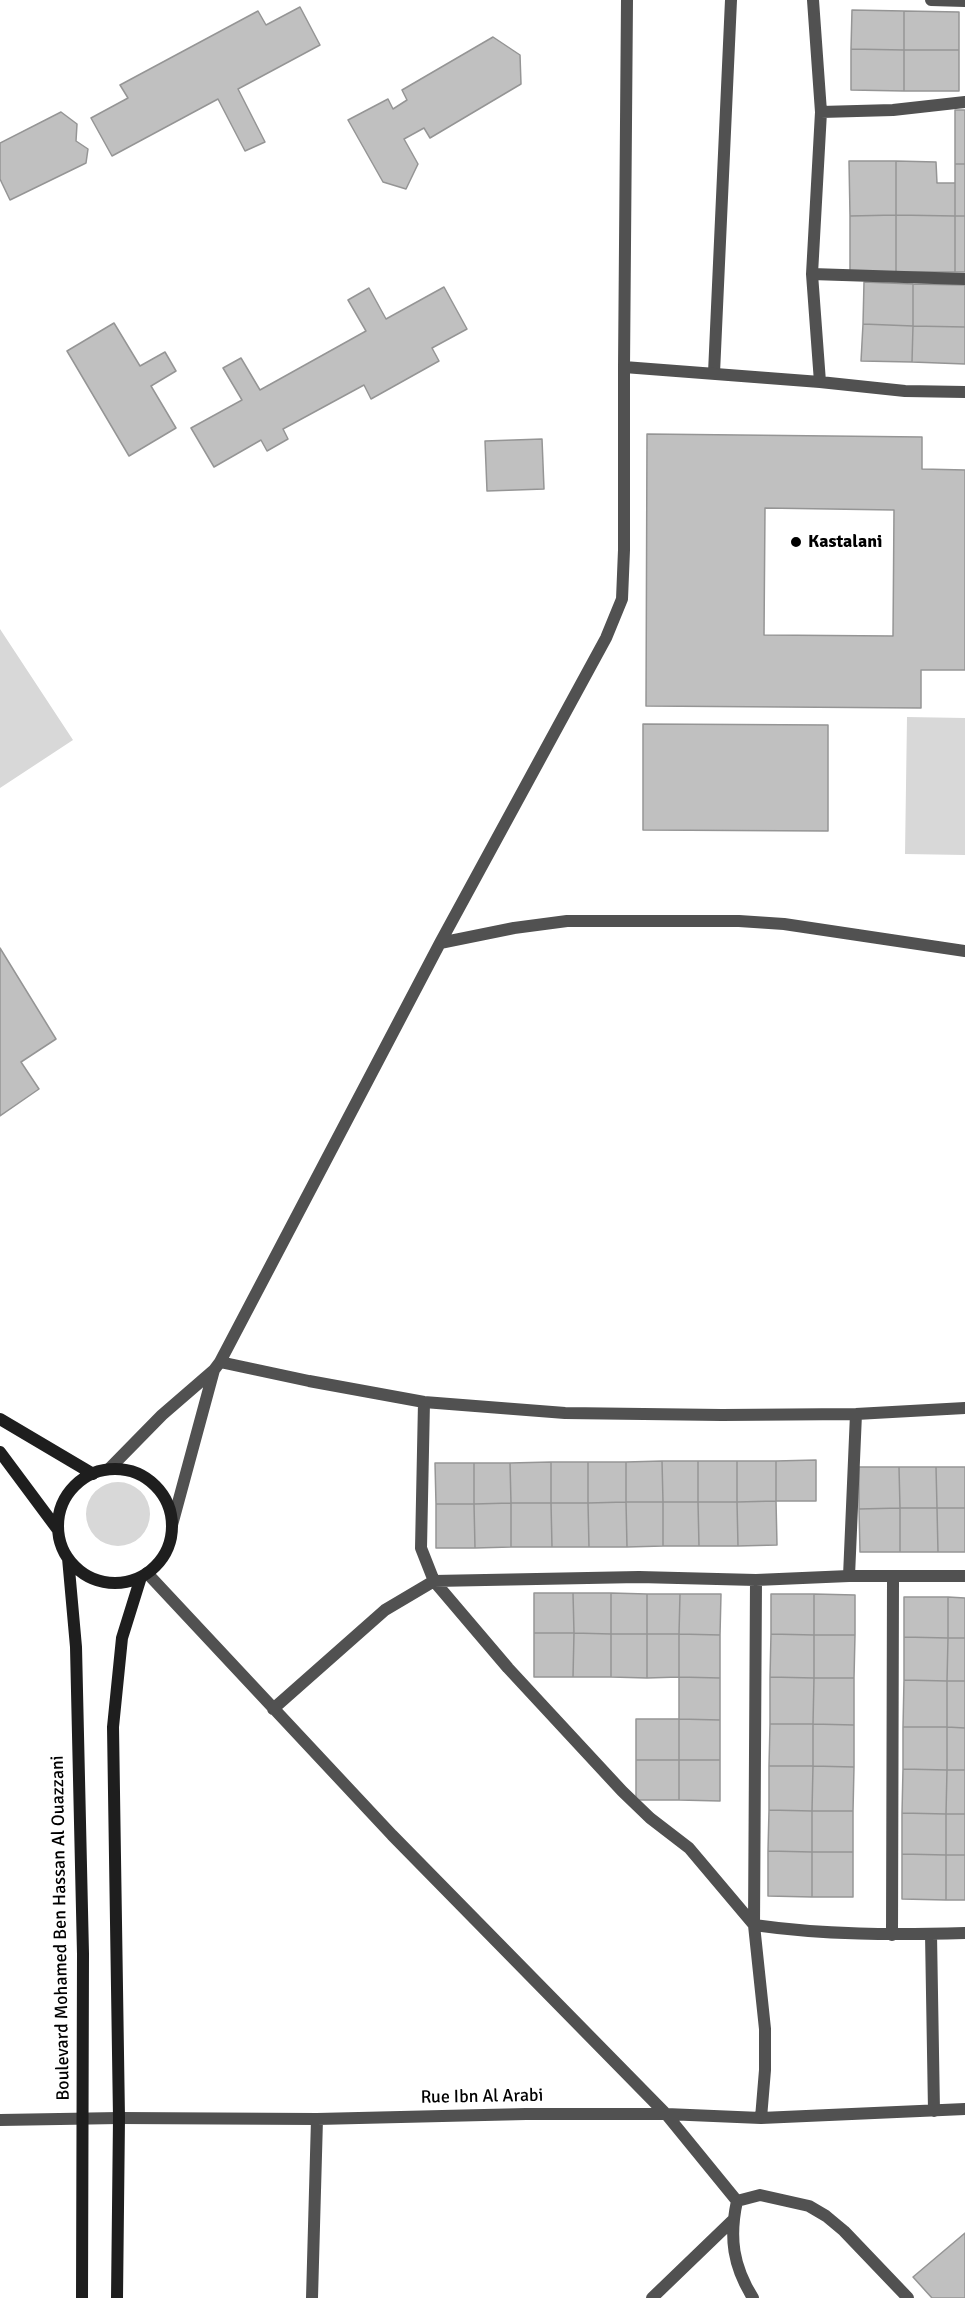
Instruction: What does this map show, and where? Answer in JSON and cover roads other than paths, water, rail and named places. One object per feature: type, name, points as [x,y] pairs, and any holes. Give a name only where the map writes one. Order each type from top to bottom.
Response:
[{"type":"street","points":[[117,2298],[119,2118],[113,1727],[122,1638],[144,1575],[163,1557],[168,1547],[172,1525],[217,1366],[440,942],[593,663],[622,599],[627,0]]},
{"type":"street","points":[[714,372],[731,0]]},
{"type":"street","points":[[813,0],[821,112],[812,274],[820,382]]},
{"type":"street","points":[[931,0],[965,1]]},
{"type":"street","points":[[821,112],[893,110],[965,102]]},
{"type":"street","points":[[812,274],[965,279]]},
{"type":"street","points":[[624,367],[714,372],[905,392],[965,392]]},
{"type":"street","points":[[440,942],[567,921],[739,921],[784,924],[965,951]]},
{"type":"street","points":[[217,1366],[424,1402],[565,1413],[856,1414],[891,1410],[965,1408]]},
{"type":"street","points":[[109,1469],[162,1415],[217,1366]]},
{"type":"street","points":[[424,1402],[421,1548],[434,1581],[508,1668],[605,1773],[650,1818],[688,1848],[754,1925],[800,1931],[892,1935],[965,1934]]},
{"type":"street","points":[[849,1576],[856,1414]]},
{"type":"street","points":[[0,1419],[93,1474]]},
{"type":"street","points":[[0,1452],[58,1530]]},
{"type":"street","points":[[144,1575],[114,1583],[101,1581],[77,1569],[61,1545],[58,1530],[61,1507],[66,1497],[73,1487],[93,1474],[109,1469],[128,1470],[145,1478],[159,1490],[168,1507],[172,1525]]},
{"type":"street","name":"Boulevard Mohamed Ben Hassan Al Ouazzani","points":[[68,1558],[77,1686],[83,1954],[82,2298]]},
{"type":"street","points":[[144,1575],[392,1835],[666,2114],[737,2201]]},
{"type":"street","points":[[273,1709],[385,1610],[434,1581],[639,1577],[756,1580],[849,1576],[965,1576]]},
{"type":"street","points":[[892,1935],[890,1834],[893,1577]]},
{"type":"street","points":[[756,1580],[754,1925],[765,2029],[765,2070],[761,2118]]},
{"type":"street","points":[[931,1934],[934,2111]]},
{"type":"street","name":"Rue Ibn Al Arabi","points":[[0,2120],[317,2119],[526,2114],[666,2114],[761,2118],[965,2109]]},
{"type":"street","points":[[312,2298],[317,2119]]},
{"type":"street","points":[[737,2201],[760,2195],[808,2206],[826,2216],[844,2231],[908,2298]]},
{"type":"street","points":[[737,2201],[733,2220],[734,2254],[740,2277],[753,2298]]},
{"type":"street","points":[[652,2298],[733,2220]]},
{"type":"place","name":"Kastalani","points":[[796,542]]}]
